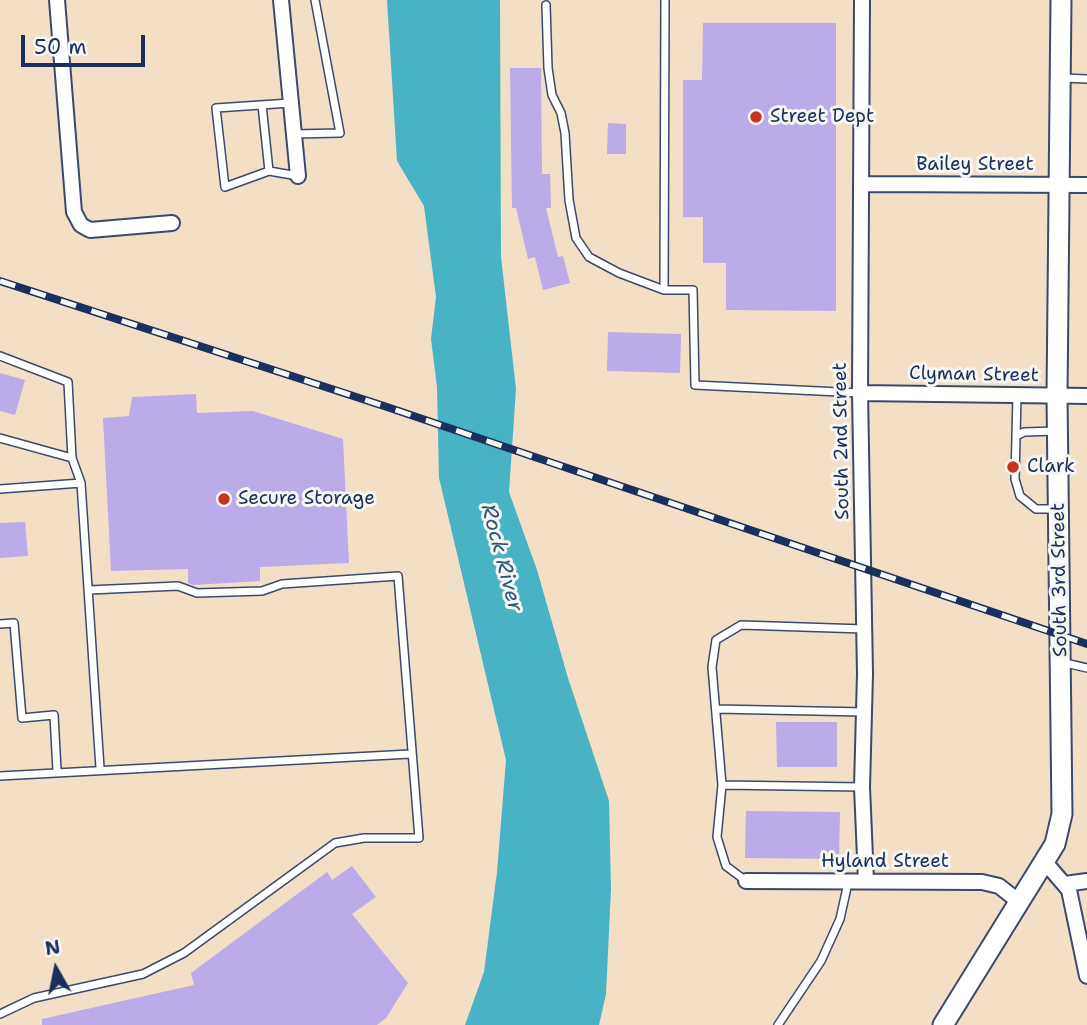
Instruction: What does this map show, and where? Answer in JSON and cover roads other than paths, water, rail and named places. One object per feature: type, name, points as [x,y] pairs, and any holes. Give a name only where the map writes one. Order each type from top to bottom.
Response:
[{"type":"street","points":[[57,0],[74,212],[81,225],[90,230],[172,223]]},
{"type":"street","points":[[281,0],[298,176]]},
{"type":"street","name":"South 2nd Street","points":[[862,0],[860,393],[864,629],[862,787],[866,881]]},
{"type":"street","name":"South 3rd Street","points":[[943,1025],[1055,844],[1062,814],[1057,396],[1061,0]]},
{"type":"street","name":"Bailey Street","points":[[863,184],[1087,185]]},
{"type":"street","name":"Clyman Street","points":[[860,393],[1087,396]]},
{"type":"street","points":[[1044,861],[1065,884],[1087,976]]},
{"type":"street","name":"Hyland Street","points":[[746,881],[982,881],[999,886],[1018,901]]},
{"type":"street","points":[[1065,884],[1087,881]]},
{"type":"lane","points":[[294,134],[340,133],[315,0]]},
{"type":"lane","points":[[664,290],[665,0]]},
{"type":"lane","points":[[546,5],[548,68],[552,95],[561,113],[565,133],[569,200],[576,238],[589,257],[619,273],[664,290],[693,290],[695,385],[860,393]]},
{"type":"lane","points":[[1060,77],[1087,79]]},
{"type":"lane","points":[[291,103],[216,108],[225,187],[269,171],[298,176]]},
{"type":"lane","points":[[262,105],[269,171]]},
{"type":"lane","points":[[0,356],[68,382],[72,458],[82,483],[100,768]]},
{"type":"lane","points":[[1017,395],[1014,479],[1020,496],[1037,509],[1059,509]]},
{"type":"lane","points":[[1016,436],[1024,432],[1058,431]]},
{"type":"lane","points":[[0,438],[72,458]]},
{"type":"lane","points":[[0,489],[82,483]]},
{"type":"lane","points":[[0,1014],[34,998],[143,974],[184,953],[335,844],[364,838],[419,838],[410,754],[398,576],[282,584],[262,591],[197,593],[178,586],[89,590]]},
{"type":"lane","points":[[0,624],[14,623],[22,718],[54,715],[57,771]]},
{"type":"lane","points":[[746,881],[726,866],[717,837],[722,785],[712,667],[716,639],[741,625],[864,629]]},
{"type":"lane","points":[[1060,662],[1087,668]]},
{"type":"lane","points":[[716,709],[864,712]]},
{"type":"lane","points":[[0,776],[100,768],[410,754]]},
{"type":"lane","points":[[722,785],[862,787]]},
{"type":"lane","points":[[778,1025],[821,961],[840,919],[848,883]]},
{"type":"water","name":"Rock River","points":[[387,0],[500,0],[501,257],[516,389],[509,492],[537,570],[568,678],[609,801],[611,889],[606,994],[599,1025],[465,1025],[484,972],[497,872],[506,760],[439,478],[437,387],[431,339],[436,297],[424,206],[397,161]]},
{"type":"railway","points":[[0,281],[390,408],[1087,644]]},
{"type":"place","name":"Street Dept","points":[[756,117]]},
{"type":"place","name":"Clark","points":[[1013,467]]},
{"type":"place","name":"Secure Storage","points":[[224,499]]}]
